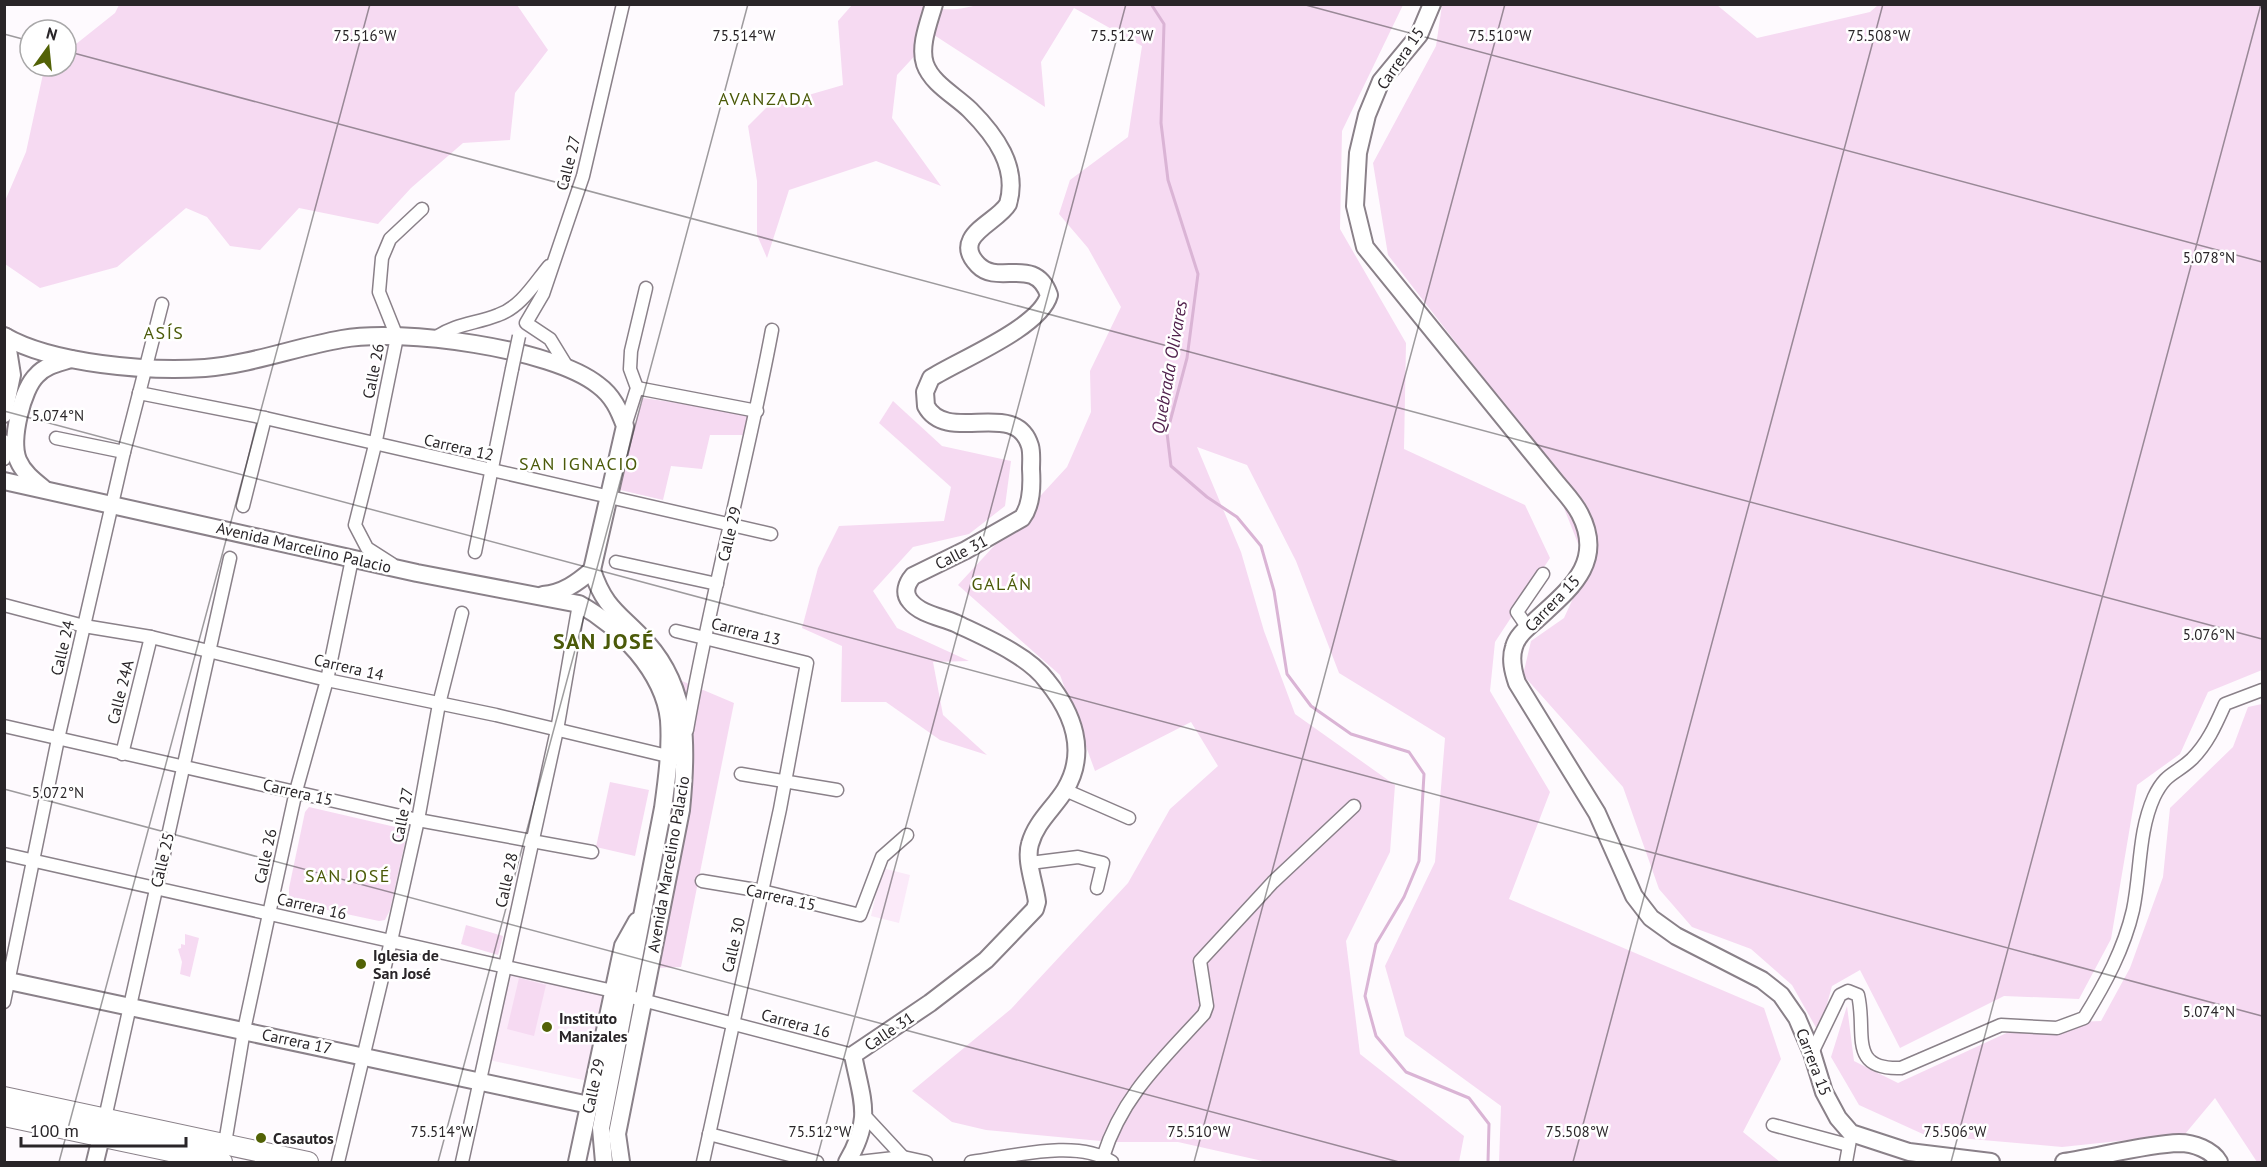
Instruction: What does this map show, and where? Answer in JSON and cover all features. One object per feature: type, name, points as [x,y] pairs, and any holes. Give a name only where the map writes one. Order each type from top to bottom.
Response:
[{"type":"main road","name":"Calle 31","points":[[847,1162],[856,1148],[865,1116],[853,1055],[930,1003],[986,960],[1035,909],[1037,902],[1029,845],[1037,825],[1065,790],[1074,766],[1078,740],[1067,713],[1047,679],[1028,660],[955,623],[923,610],[910,602],[907,596],[909,581],[913,576],[966,550],[1022,518],[1028,509],[1032,484],[1030,446],[1018,429],[999,422],[975,424],[937,418],[926,406],[926,386],[931,378],[987,348],[1041,312],[1049,296],[1046,286],[1038,277],[1025,273],[989,272],[981,269],[972,259],[970,247],[972,237],[1008,204],[1011,175],[1004,153],[971,111],[943,87],[926,66],[924,46],[934,4]]},
{"type":"main road","name":"Carrera 15","points":[[1432,4],[1419,35],[1382,81],[1367,115],[1358,153],[1355,206],[1365,247],[1496,405],[1580,513],[1587,533],[1588,556],[1584,568],[1573,585],[1528,627],[1514,646],[1512,666],[1517,683],[1597,813],[1634,896],[1651,918],[1676,936],[1762,980],[1781,995],[1797,1018],[1812,1053],[1824,1092],[1850,1139]]},
{"type":"main road","points":[[5,336],[24,346],[72,359],[146,367],[202,368],[239,364],[344,338],[436,337],[494,348],[569,370],[598,384],[616,403],[625,426],[592,570],[574,585],[553,594],[530,596]]},
{"type":"main road","points":[[4,414],[12,364],[5,336]]},
{"type":"main road","points":[[44,489],[21,466],[15,443],[16,431],[30,383],[45,368],[72,359]]},
{"type":"main road","name":"Avenida Marcelino Palacio","points":[[4,481],[352,559],[579,604],[600,616],[639,655],[663,695],[669,719],[669,756],[663,808],[601,1128],[604,1162]]},
{"type":"main road","name":"Avenida Marcelino Palacio","points":[[592,570],[599,592],[649,645],[666,671],[681,704],[685,737],[686,761],[681,810],[628,996],[617,1134],[621,1162]]},
{"type":"main road","name":"Carrera 17","points":[[7,980],[589,1105]]},
{"type":"main road","name":"Calle 29","points":[[577,1162],[589,1105],[628,996]]},
{"type":"main road","points":[[4,1097],[105,1118],[223,1156]]},
{"type":"main road","points":[[4,1116],[101,1138],[223,1156],[308,1162]]},
{"type":"main road","name":"Calle 25","points":[[95,1162],[105,1118]]},
{"type":"main road","points":[[1850,1139],[1908,1157],[1991,1162]]},
{"type":"main road","points":[[2064,1162],[2180,1143],[2200,1146],[2216,1157],[2219,1162]]},
{"type":"street","name":"Calle 27","points":[[569,370],[550,339],[526,323],[543,294],[583,176],[623,4]]},
{"type":"street","name":"Calle 26","points":[[401,569],[367,548],[355,525],[375,445],[396,337],[379,292],[382,258],[390,239],[422,209]]},
{"type":"street","points":[[436,337],[464,323],[507,311],[525,295],[553,260]]},
{"type":"street","points":[[625,426],[637,388],[630,369],[631,351],[646,288]]},
{"type":"street","name":"Calle 24","points":[[4,1002],[58,739],[124,452],[162,304]]},
{"type":"street","name":"Calle 29","points":[[685,737],[704,637],[732,524],[772,330]]},
{"type":"street","points":[[475,552],[519,336]]},
{"type":"street","points":[[637,388],[757,411]]},
{"type":"street","name":"Carrera 12","points":[[139,393],[265,418],[492,472],[771,534]]},
{"type":"street","points":[[243,506],[265,418]]},
{"type":"street","points":[[56,438],[124,452]]},
{"type":"street","points":[[4,441],[4,459]]},
{"type":"street","name":"Calle 25","points":[[105,1118],[230,558]]},
{"type":"street","name":"Calle 26","points":[[223,1156],[244,1030],[269,914],[296,791],[327,680],[352,559]]},
{"type":"street","points":[[616,562],[717,584]]},
{"type":"street","points":[[1528,627],[1517,612],[1543,574]]},
{"type":"street","name":"Calle 28","points":[[462,1162],[557,730],[579,604]]},
{"type":"street","name":"Carrera 14","points":[[4,605],[84,626],[151,637],[327,680],[557,730],[686,761]]},
{"type":"street","name":"Calle 27","points":[[338,1162],[391,941],[418,820],[439,704],[462,613]]},
{"type":"street","name":"Carrera 13","points":[[676,631],[807,663]]},
{"type":"street","name":"Calle 24A","points":[[122,754],[151,637]]},
{"type":"street","name":"Calle 30","points":[[703,1162],[762,891],[807,663]]},
{"type":"street","points":[[1812,1053],[1840,995],[1848,991],[1858,994],[1866,1057],[1873,1065],[1884,1069],[1901,1068],[2001,1025],[2057,1028],[2084,1018],[2117,960],[2133,909],[2141,842],[2153,798],[2166,775],[2191,759],[2212,735],[2224,704],[2262,690]]},
{"type":"street","name":"Carrera 15","points":[[4,726],[418,820],[592,852]]},
{"type":"street","points":[[741,774],[837,790]]},
{"type":"street","points":[[1065,790],[1129,818]]},
{"type":"street","points":[[971,1162],[1045,1152],[1089,1151],[1107,1160],[1112,1129],[1126,1102],[1204,1014],[1207,1006],[1200,961],[1273,882],[1354,806]]},
{"type":"street","name":"Carrera 15","points":[[702,881],[762,891],[860,915],[882,857],[907,835]]},
{"type":"street","name":"Carrera 16","points":[[4,854],[628,996],[853,1055]]},
{"type":"street","points":[[1030,863],[1078,857],[1103,863],[1097,888]]},
{"type":"street","points":[[865,1116],[903,1157]]},
{"type":"street","points":[[1773,1125],[1850,1139],[1846,1162]]},
{"type":"street","points":[[709,1134],[817,1162]]},
{"type":"street","points":[[859,1162],[903,1157],[926,1162]]},
{"type":"shaded area","points":[[925,4],[931,7],[952,9],[979,4],[1403,5],[1342,131],[1340,229],[1406,343],[1404,449],[1525,505],[1550,558],[1495,642],[1490,691],[1550,792],[1509,899],[1764,1008],[1781,1059],[1743,1132],[1780,1162],[1499,1162],[1501,1106],[1405,1036],[1385,966],[1435,862],[1445,738],[1339,673],[1296,561],[1247,465],[1197,447],[1241,552],[1264,631],[1295,714],[1395,785],[1390,852],[1346,941],[1360,1054],[1464,1136],[1459,1162],[1267,1162],[1178,1142],[1111,1142],[986,1130],[952,1122],[912,1091],[1011,1009],[1128,883],[1170,809],[1218,766],[1191,722],[1095,771],[1060,675],[958,585],[1067,467],[1091,412],[1090,371],[1121,307],[1088,248],[1059,214],[1070,180],[1128,137],[1142,46],[1074,8],[1041,62],[1045,107],[934,35],[897,75],[892,118],[941,186],[876,161],[789,190],[767,258],[757,235],[757,181],[748,126],[767,107],[843,85],[838,21],[852,5]]},
{"type":"shaded area","points":[[119,5],[517,5],[548,50],[515,93],[510,140],[463,143],[411,188],[378,224],[299,208],[260,250],[230,246],[207,217],[186,208],[117,267],[40,288],[5,264],[5,201],[26,152],[42,78],[78,78],[78,42],[115,13]]},
{"type":"shaded area","points":[[1442,5],[1717,5],[1757,38],[1870,12],[1878,5],[2262,5],[2262,670],[2208,692],[2180,754],[2137,785],[2111,939],[2079,999],[2004,996],[1900,1048],[1860,970],[1832,986],[1819,1033],[1792,985],[1751,949],[1692,927],[1659,889],[1623,787],[1523,675],[1531,641],[1564,618],[1580,583],[1581,551],[1543,455],[1388,255],[1373,163],[1436,46]]},
{"type":"shaded area","points":[[643,398],[750,413],[744,435],[710,435],[702,469],[671,466],[663,500],[616,489]]},
{"type":"shaded area","points":[[893,401],[942,446],[1011,461],[1005,506],[969,534],[913,547],[873,591],[897,628],[969,661],[933,662],[943,715],[987,755],[940,740],[886,702],[841,702],[842,646],[802,628],[818,568],[839,526],[944,521],[951,487],[879,423]]},
{"type":"shaded area","points":[[682,681],[734,703],[681,967],[656,968],[694,763]]},
{"type":"shaded area","points":[[2262,704],[2262,1162],[2257,1162],[2215,1098],[2185,1134],[2062,1147],[1925,1135],[1859,1105],[1831,1057],[1847,1006],[1854,1061],[1898,1083],[2026,1024],[2101,1021],[2130,968],[2163,877],[2170,808],[2233,747],[2248,707]]},
{"type":"shaded area","points":[[610,782],[649,790],[635,856],[596,847]]},
{"type":"shaded area","name":"SAN JOSÉ","points":[[309,807],[404,829],[406,838],[390,910],[385,920],[379,921],[295,903],[289,895],[305,812]]},
{"type":"shaded area","points":[[882,868],[910,875],[899,923],[871,916]]},
{"type":"shaded area","points":[[466,925],[503,936],[498,955],[461,944]]},
{"type":"shaded area","points":[[185,934],[199,938],[190,977],[180,974],[182,962],[178,949],[181,948],[181,944],[185,945]]},
{"type":"shaded area","name":"Instituto Manizales","points":[[507,973],[606,994],[588,1081],[489,1060]]},
{"type":"shaded area","points":[[519,978],[546,985],[534,1036],[507,1029]]},
{"type":"waterway","name":"Quebrada Olivares","points":[[1151,4],[1164,24],[1161,123],[1168,180],[1198,274],[1187,358],[1167,433],[1171,466],[1207,497],[1237,517],[1261,546],[1274,591],[1287,674],[1311,706],[1351,734],[1409,752],[1424,774],[1419,861],[1404,897],[1376,944],[1365,996],[1376,1036],[1406,1072],[1469,1098],[1489,1124],[1488,1162]]},
{"type":"place","name":"Iglesia de San José","points":[[361,964]]},
{"type":"place","name":"Instituto Manizales","points":[[547,1027]]},
{"type":"place","name":"Casautos","points":[[261,1138]]},
{"type":"district","name":"AVANZADA","points":[[766,98]]},
{"type":"district","name":"ASÍS","points":[[164,332]]},
{"type":"district","name":"SAN IGNACIO","points":[[579,463]]},
{"type":"district","name":"GALÁN","points":[[1002,583]]},
{"type":"district","name":"SAN JOSÉ","points":[[604,641]]},
{"type":"district","name":"SAN JOSÉ","points":[[348,875]]}]
